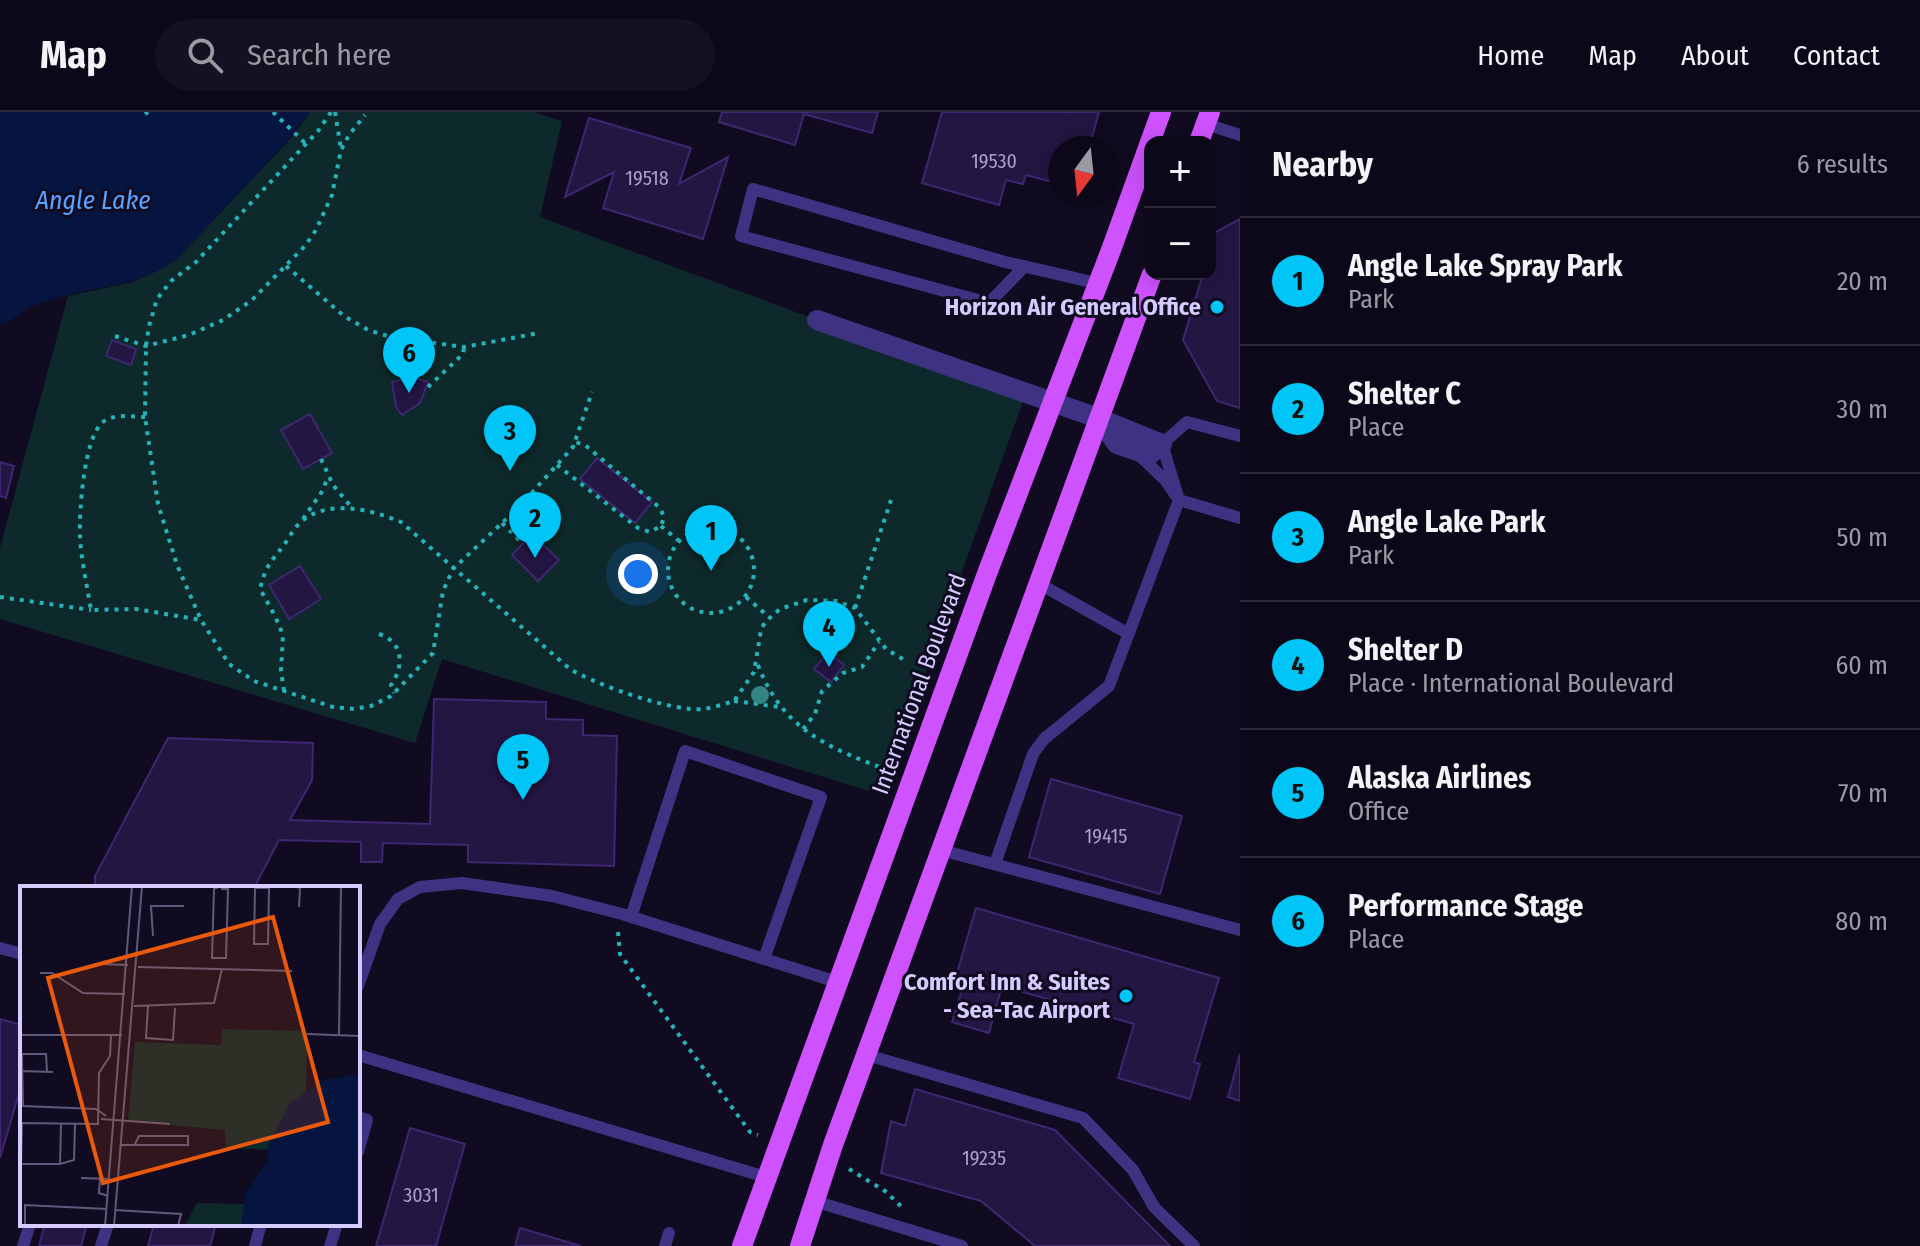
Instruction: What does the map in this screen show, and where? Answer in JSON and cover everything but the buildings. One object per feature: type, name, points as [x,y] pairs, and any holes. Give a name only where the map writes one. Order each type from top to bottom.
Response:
[{"type":"main road","name":"International Boulevard","points":[[742,1246],[1051,402],[1099,284],[1161,112]]},
{"type":"main road","points":[[800,1246],[828,1160],[1150,280]]},
{"type":"street","points":[[817,320],[1098,418],[1162,444],[1149,455],[1117,444],[1098,418]]},
{"type":"lane","points":[[1205,126],[1240,135]]},
{"type":"lane","points":[[1025,266],[989,303],[741,236],[753,189],[1099,284]]},
{"type":"lane","points":[[995,864],[1033,754],[1044,739],[1109,686],[1179,500],[1162,444],[1187,422],[1240,436]]},
{"type":"lane","points":[[1134,450],[1166,481],[1179,500],[1240,518]]},
{"type":"lane","points":[[1038,583],[1129,634]]},
{"type":"lane","points":[[627,915],[685,751],[821,797],[764,959]]},
{"type":"lane","points":[[941,850],[1240,930]]},
{"type":"lane","points":[[360,980],[380,924],[398,899],[420,887],[462,883],[552,896],[627,915],[837,982]]},
{"type":"lane","points":[[0,948],[20,953]]},
{"type":"lane","points":[[867,1055],[1083,1118],[1133,1170],[1154,1207],[1194,1246]]},
{"type":"lane","points":[[360,1056],[766,1177]]},
{"type":"lane","points":[[360,1118],[367,1120],[360,1145]]},
{"type":"lane","points":[[814,1201],[962,1246]]},
{"type":"lane","points":[[23,1246],[29,1226]]},
{"type":"lane","points":[[101,1246],[107,1226]]},
{"type":"lane","points":[[255,1246],[260,1226]]},
{"type":"lane","points":[[330,1246],[336,1226]]},
{"type":"lane","points":[[665,1246],[669,1233]]},
{"type":"path","points":[[273,112],[306,144]]},
{"type":"path","points":[[333,112],[196,262],[171,281],[157,299],[146,346],[145,417],[166,537],[201,620],[229,664],[254,681],[333,707],[354,709],[382,702],[433,653],[440,605],[453,569],[557,465],[575,442],[592,392]]},
{"type":"path","points":[[115,336],[146,346],[189,335],[223,320],[252,300],[286,266],[305,246],[325,211],[338,175],[341,150],[333,112]]},
{"type":"path","points":[[341,150],[365,115]]},
{"type":"path","points":[[286,266],[344,316],[368,330],[414,342],[464,347],[539,333]]},
{"type":"path","points":[[428,387],[463,354],[464,347]]},
{"type":"path","points":[[91,610],[80,536],[81,506],[91,441],[103,422],[111,417],[145,417]]},
{"type":"path","points":[[557,465],[638,528],[650,532],[661,526],[664,517],[660,508],[585,445],[575,442]]},
{"type":"path","points":[[321,459],[328,476],[353,509]]},
{"type":"path","points":[[284,692],[281,671],[283,635],[260,589],[266,566],[323,490],[328,476]]},
{"type":"path","points":[[855,608],[891,500]]},
{"type":"path","points":[[302,520],[331,509],[353,509],[381,514],[401,522],[553,656],[584,677],[685,708],[702,709],[734,701],[782,708]]},
{"type":"path","points":[[502,523],[523,544]]},
{"type":"path","points":[[661,526],[679,541]]},
{"type":"path","points":[[711,526],[738,536],[748,546],[754,560],[755,574],[746,597],[719,613],[690,609],[679,600],[671,588],[668,574],[669,559],[679,541],[697,528],[711,526]]},
{"type":"path","points":[[0,597],[91,610],[136,609],[201,620]]},
{"type":"path","points":[[746,597],[769,617]]},
{"type":"path","points":[[734,701],[749,682],[757,662],[761,630],[769,617],[780,609],[807,600],[836,601],[855,608],[879,642],[906,661]]},
{"type":"path","points":[[379,634],[394,642],[399,649],[398,677],[391,685],[394,693]]},
{"type":"path","points":[[803,729],[815,714],[822,691],[843,673],[862,667],[879,642]]},
{"type":"path","points":[[757,662],[782,708],[803,729],[845,754],[912,779]]},
{"type":"path","points":[[627,915],[618,931],[620,954],[750,1132],[778,1143]]},
{"type":"path","points":[[828,1160],[885,1191],[899,1203],[920,1234]]},
{"type":"green space","points":[[310,112],[533,112],[562,121],[540,217],[817,320],[1026,393],[882,795],[442,659],[415,743],[0,619],[0,548],[68,296],[133,282],[176,260],[290,139]]},
{"type":"water","name":"Angle Lake","points":[[0,112],[310,112],[290,138],[176,260],[131,281],[36,305],[0,325]]},
{"type":"place","name":"Horizon Air General Office","points":[[1217,307]]},
{"type":"place","name":"Performance Stage","points":[[409,393]]},
{"type":"place","name":"Angle Lake Park","points":[[510,471]]},
{"type":"place","name":"Shelter C","points":[[535,558]]},
{"type":"place","name":"Angle Lake Spray Park","points":[[711,571]]},
{"type":"place","name":"Shelter D","points":[[829,667]]},
{"type":"place","name":"Alaska Airlines","points":[[523,800]]},
{"type":"place","name":"Comfort Inn & Suites - Sea-Tac Airport","points":[[1126,996]]}]
